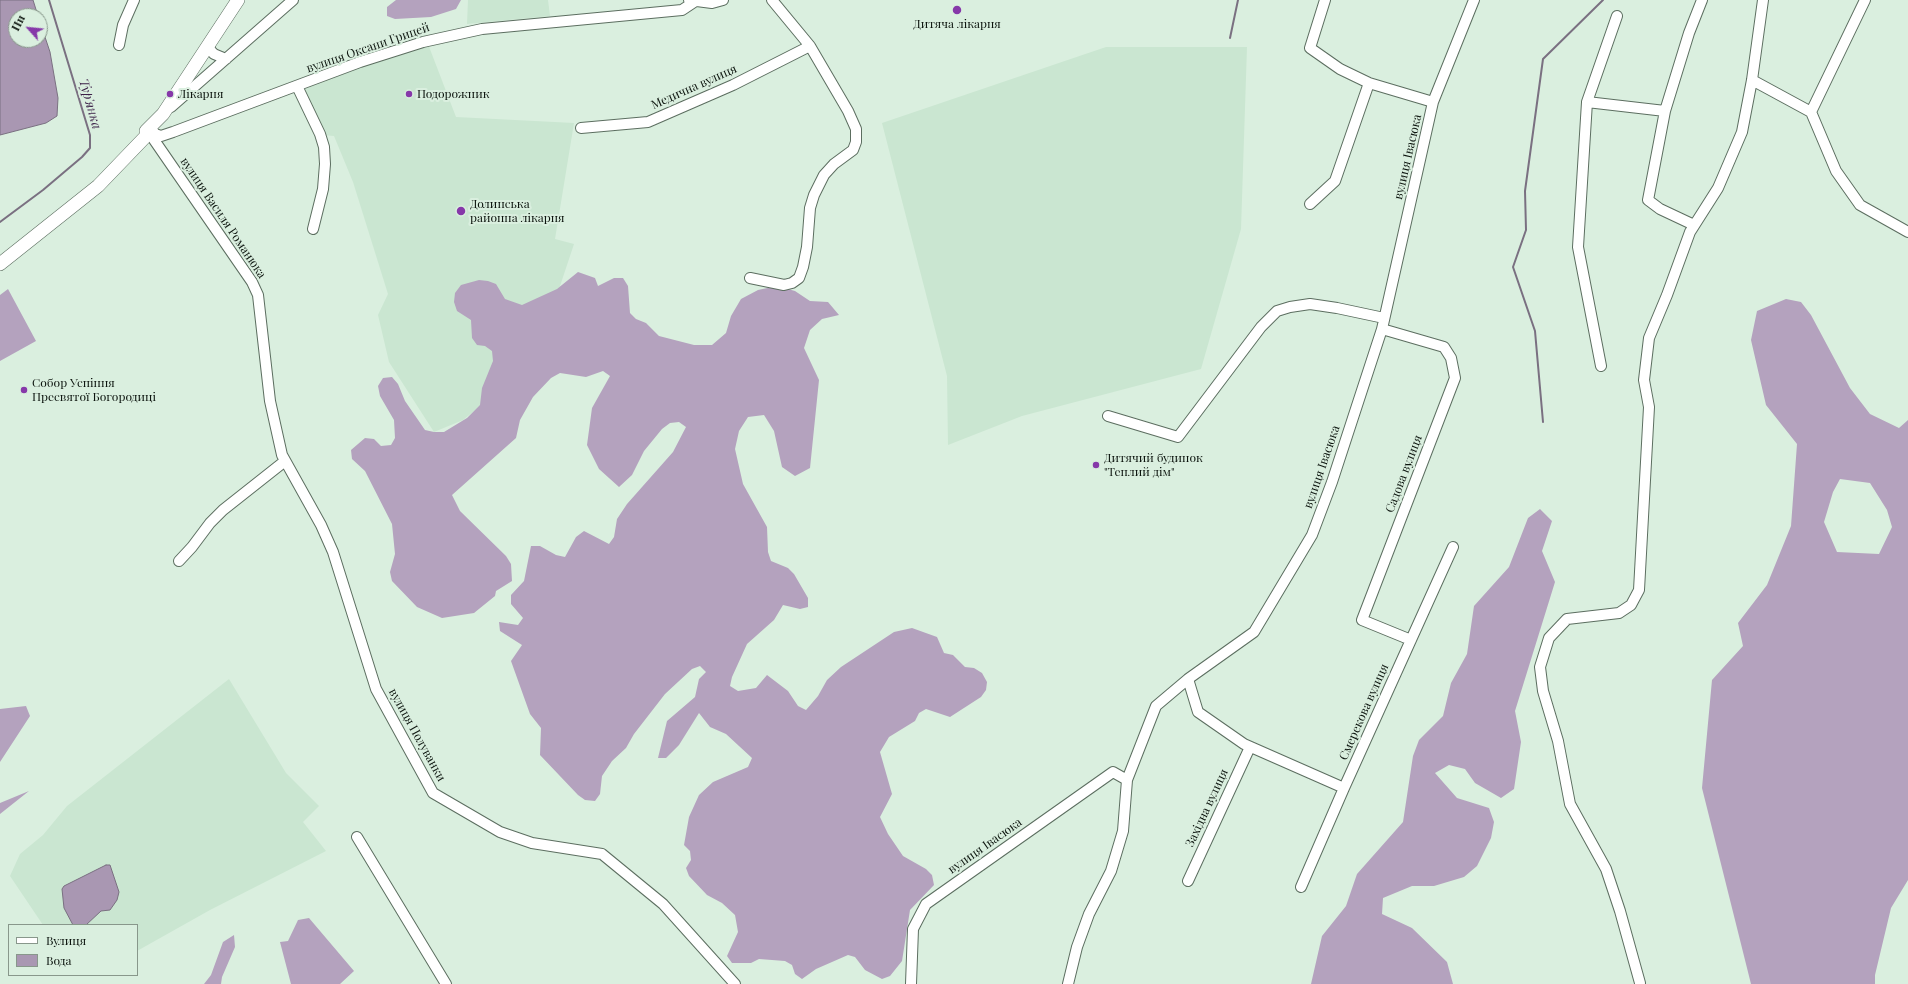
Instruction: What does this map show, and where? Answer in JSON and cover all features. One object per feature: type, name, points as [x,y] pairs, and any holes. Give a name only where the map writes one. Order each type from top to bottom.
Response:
[{"type":"main road","points":[[0,264],[84,199],[150,132],[238,0]]},
{"type":"street","points":[[119,45],[123,25],[134,0]]},
{"type":"street","points":[[162,115],[293,0]]},
{"type":"street","points":[[692,1],[712,3],[723,0]]},
{"type":"street","points":[[750,278],[784,285],[792,283],[799,278],[806,254],[810,208],[814,195],[824,174],[834,164],[853,150],[856,142],[856,129],[848,111],[810,46],[772,0]]},
{"type":"street","points":[[1325,0],[1310,48],[1340,69],[1369,83],[1433,102]]},
{"type":"street","name":"вулиця Івасюка","points":[[1068,984],[1077,947],[1089,914],[1112,871],[1123,831],[1127,780],[1156,706],[1188,679],[1254,632],[1312,535],[1332,482],[1382,329],[1433,102],[1474,0]]},
{"type":"street","points":[[1694,225],[1660,209],[1648,200],[1665,111],[1689,33],[1702,0]]},
{"type":"street","points":[[1640,983],[1620,911],[1606,869],[1570,804],[1558,741],[1542,691],[1540,667],[1549,638],[1567,619],[1619,613],[1631,605],[1639,590],[1649,407],[1644,380],[1648,338],[1667,295],[1690,232],[1718,188],[1742,132],[1752,80],[1763,0]]},
{"type":"street","points":[[1811,112],[1864,0]]},
{"type":"street","name":"вулиця Оксани Грицей","points":[[150,132],[161,136],[360,62],[423,42],[475,31],[682,10],[692,1]]},
{"type":"street","points":[[1600,366],[1578,247],[1587,102],[1617,16]]},
{"type":"street","points":[[209,44],[210,50],[214,54],[226,59]]},
{"type":"street","name":"Медична вулиця","points":[[581,128],[648,122],[733,85],[810,46]]},
{"type":"street","points":[[1752,80],[1811,112],[1836,171],[1860,206],[1908,232]]},
{"type":"street","points":[[1310,204],[1335,181],[1369,83]]},
{"type":"street","points":[[297,86],[320,134],[324,147],[325,164],[323,189],[313,229]]},
{"type":"street","points":[[1587,102],[1665,111]]},
{"type":"street","name":"вулиця Василя Романюка","points":[[150,132],[252,282],[258,295],[270,401],[285,461]]},
{"type":"street","points":[[1108,416],[1178,437],[1261,327],[1277,311],[1290,307],[1310,304],[1384,318]]},
{"type":"street","name":"Садова вулиця","points":[[1382,329],[1444,347],[1451,358],[1455,378],[1362,620],[1411,640]]},
{"type":"street","points":[[179,561],[192,547],[210,523],[223,510],[285,461]]},
{"type":"street","name":"вулиця Полуванки","points":[[285,461],[321,525],[333,552],[376,689],[433,793],[500,832],[532,843],[602,854],[663,904],[735,984]]},
{"type":"street","name":"Смерекова вулиця","points":[[1301,888],[1344,788],[1453,547]]},
{"type":"street","points":[[1188,679],[1198,712],[1250,747],[1344,788]]},
{"type":"street","name":"Західна вулиця","points":[[1188,881],[1250,747]]},
{"type":"street","name":"вулиця Івасюка","points":[[911,984],[913,929],[926,904],[1113,772],[1127,780]]},
{"type":"street","points":[[357,837],[446,984]]},
{"type":"shaded area","points":[[396,0],[461,0],[456,9],[431,17],[395,19],[387,16],[387,7]]},
{"type":"shaded area","points":[[468,0],[548,0],[550,16],[467,24]]},
{"type":"shaded area","name":"Долинська районна лікарня","points":[[428,44],[456,117],[574,123],[555,239],[574,244],[558,292],[489,399],[463,420],[434,432],[389,362],[378,315],[388,294],[353,182],[334,136],[322,135],[305,89],[371,63]]},
{"type":"shaded area","points":[[1106,47],[1247,47],[1241,229],[1201,369],[1022,416],[948,445],[947,376],[882,123]]},
{"type":"shaded area","points":[[578,272],[595,278],[598,286],[614,278],[623,278],[628,286],[630,313],[636,319],[646,323],[659,336],[694,345],[712,345],[726,333],[731,316],[741,299],[758,290],[777,286],[795,291],[810,301],[828,302],[839,315],[822,319],[810,330],[804,348],[819,380],[810,468],[795,476],[782,467],[774,431],[764,415],[748,417],[739,431],[735,449],[743,484],[767,527],[768,552],[771,561],[788,568],[794,574],[808,598],[808,607],[800,609],[783,605],[774,620],[747,644],[732,677],[730,686],[738,691],[756,688],[767,675],[788,691],[798,706],[806,710],[818,696],[827,680],[841,667],[894,632],[912,628],[937,637],[944,653],[953,655],[965,667],[974,668],[982,673],[987,682],[986,690],[981,697],[950,717],[926,709],[919,713],[915,721],[889,737],[880,752],[892,794],[880,817],[888,834],[903,856],[926,869],[932,875],[934,885],[910,910],[902,961],[890,976],[882,979],[865,970],[855,957],[848,955],[816,969],[802,979],[795,974],[792,965],[785,961],[759,959],[751,963],[732,963],[727,956],[738,932],[735,915],[722,903],[707,895],[689,876],[686,868],[691,860],[690,851],[684,845],[689,817],[699,795],[713,782],[748,767],[752,758],[726,734],[710,727],[699,713],[679,745],[666,758],[658,758],[667,721],[695,697],[699,679],[706,672],[700,666],[692,669],[665,694],[634,734],[626,748],[612,761],[602,776],[600,794],[595,801],[585,800],[578,795],[540,755],[541,728],[530,714],[511,661],[522,645],[500,631],[499,622],[518,625],[523,618],[511,604],[511,595],[524,581],[531,546],[540,546],[556,555],[565,557],[576,537],[584,531],[609,544],[614,537],[617,519],[627,504],[673,452],[686,427],[679,422],[670,423],[662,429],[644,451],[632,475],[619,487],[599,469],[587,445],[592,408],[610,376],[603,371],[586,377],[560,373],[551,378],[533,397],[520,420],[516,438],[452,495],[460,511],[506,556],[511,564],[512,581],[496,591],[495,596],[474,613],[442,618],[417,607],[392,581],[390,572],[395,554],[392,524],[365,471],[352,459],[351,450],[365,438],[374,439],[381,446],[391,445],[395,438],[394,420],[380,396],[378,386],[383,378],[392,377],[398,384],[405,401],[425,430],[444,432],[467,418],[480,405],[482,388],[493,361],[492,351],[485,346],[477,345],[472,338],[471,320],[457,311],[454,302],[455,293],[461,285],[479,280],[488,281],[496,284],[505,299],[522,305],[557,289]]},
{"type":"shaded area","points":[[8,289],[36,341],[0,361],[0,295]]},
{"type":"shaded area","points":[[1786,299],[1801,302],[1811,315],[1850,388],[1870,414],[1899,428],[1908,420],[1908,880],[1891,908],[1875,975],[1875,984],[1751,984],[1702,788],[1712,680],[1743,646],[1738,623],[1767,585],[1791,526],[1797,444],[1766,405],[1751,340],[1757,311]],"holes":[[[1840,479],[1870,483],[1887,510],[1892,527],[1879,554],[1837,552],[1824,522],[1833,492]]]},
{"type":"shaded area","points":[[1540,509],[1552,521],[1542,551],[1555,582],[1515,711],[1521,742],[1514,789],[1501,798],[1475,783],[1465,769],[1449,765],[1435,773],[1457,798],[1489,808],[1494,822],[1491,838],[1477,866],[1464,877],[1434,886],[1412,886],[1383,898],[1382,914],[1412,928],[1447,962],[1453,984],[1311,984],[1322,936],[1346,906],[1357,874],[1403,822],[1413,756],[1419,740],[1443,716],[1451,683],[1467,654],[1474,606],[1509,567],[1528,518]]},
{"type":"shaded area","points":[[229,679],[286,773],[319,806],[303,822],[326,851],[210,910],[138,950],[138,924],[42,924],[10,876],[20,854],[43,835],[67,806]]},
{"type":"shaded area","points":[[26,706],[30,716],[0,762],[0,709]]},
{"type":"shaded area","points":[[29,791],[0,814],[0,803]]},
{"type":"shaded area","points":[[309,918],[354,971],[340,984],[291,984],[280,942],[288,941],[298,920]]},
{"type":"shaded area","points":[[234,935],[235,947],[222,977],[221,984],[204,984],[211,975],[223,942]]},
{"type":"water","points":[[0,0],[33,0],[36,8],[8,8],[8,48],[48,48],[48,46],[58,98],[57,116],[46,123],[0,135]]},
{"type":"water","points":[[106,865],[110,865],[119,892],[117,900],[110,910],[101,911],[87,924],[72,924],[64,908],[62,889],[64,886]]},
{"type":"waterway","name":"Тур'янка","points":[[0,222],[43,190],[82,157],[90,148],[90,135],[49,0]]},
{"type":"waterway","points":[[1230,38],[1238,0]]},
{"type":"waterway","points":[[1543,422],[1535,331],[1513,267],[1526,230],[1525,191],[1543,59],[1603,0]]},
{"type":"place","name":"Дитяча лікарня","points":[[957,10]]},
{"type":"place","name":"Лікарня","points":[[170,94]]},
{"type":"place","name":"Подорожник","points":[[409,94]]},
{"type":"place","name":"Долинська районна лікарня","points":[[461,211]]},
{"type":"place","name":"Собор Успіння Пресвятої Богородиці","points":[[24,390]]},
{"type":"place","name":"Дитячий будинок \"Теплий дім\"","points":[[1096,465]]}]
